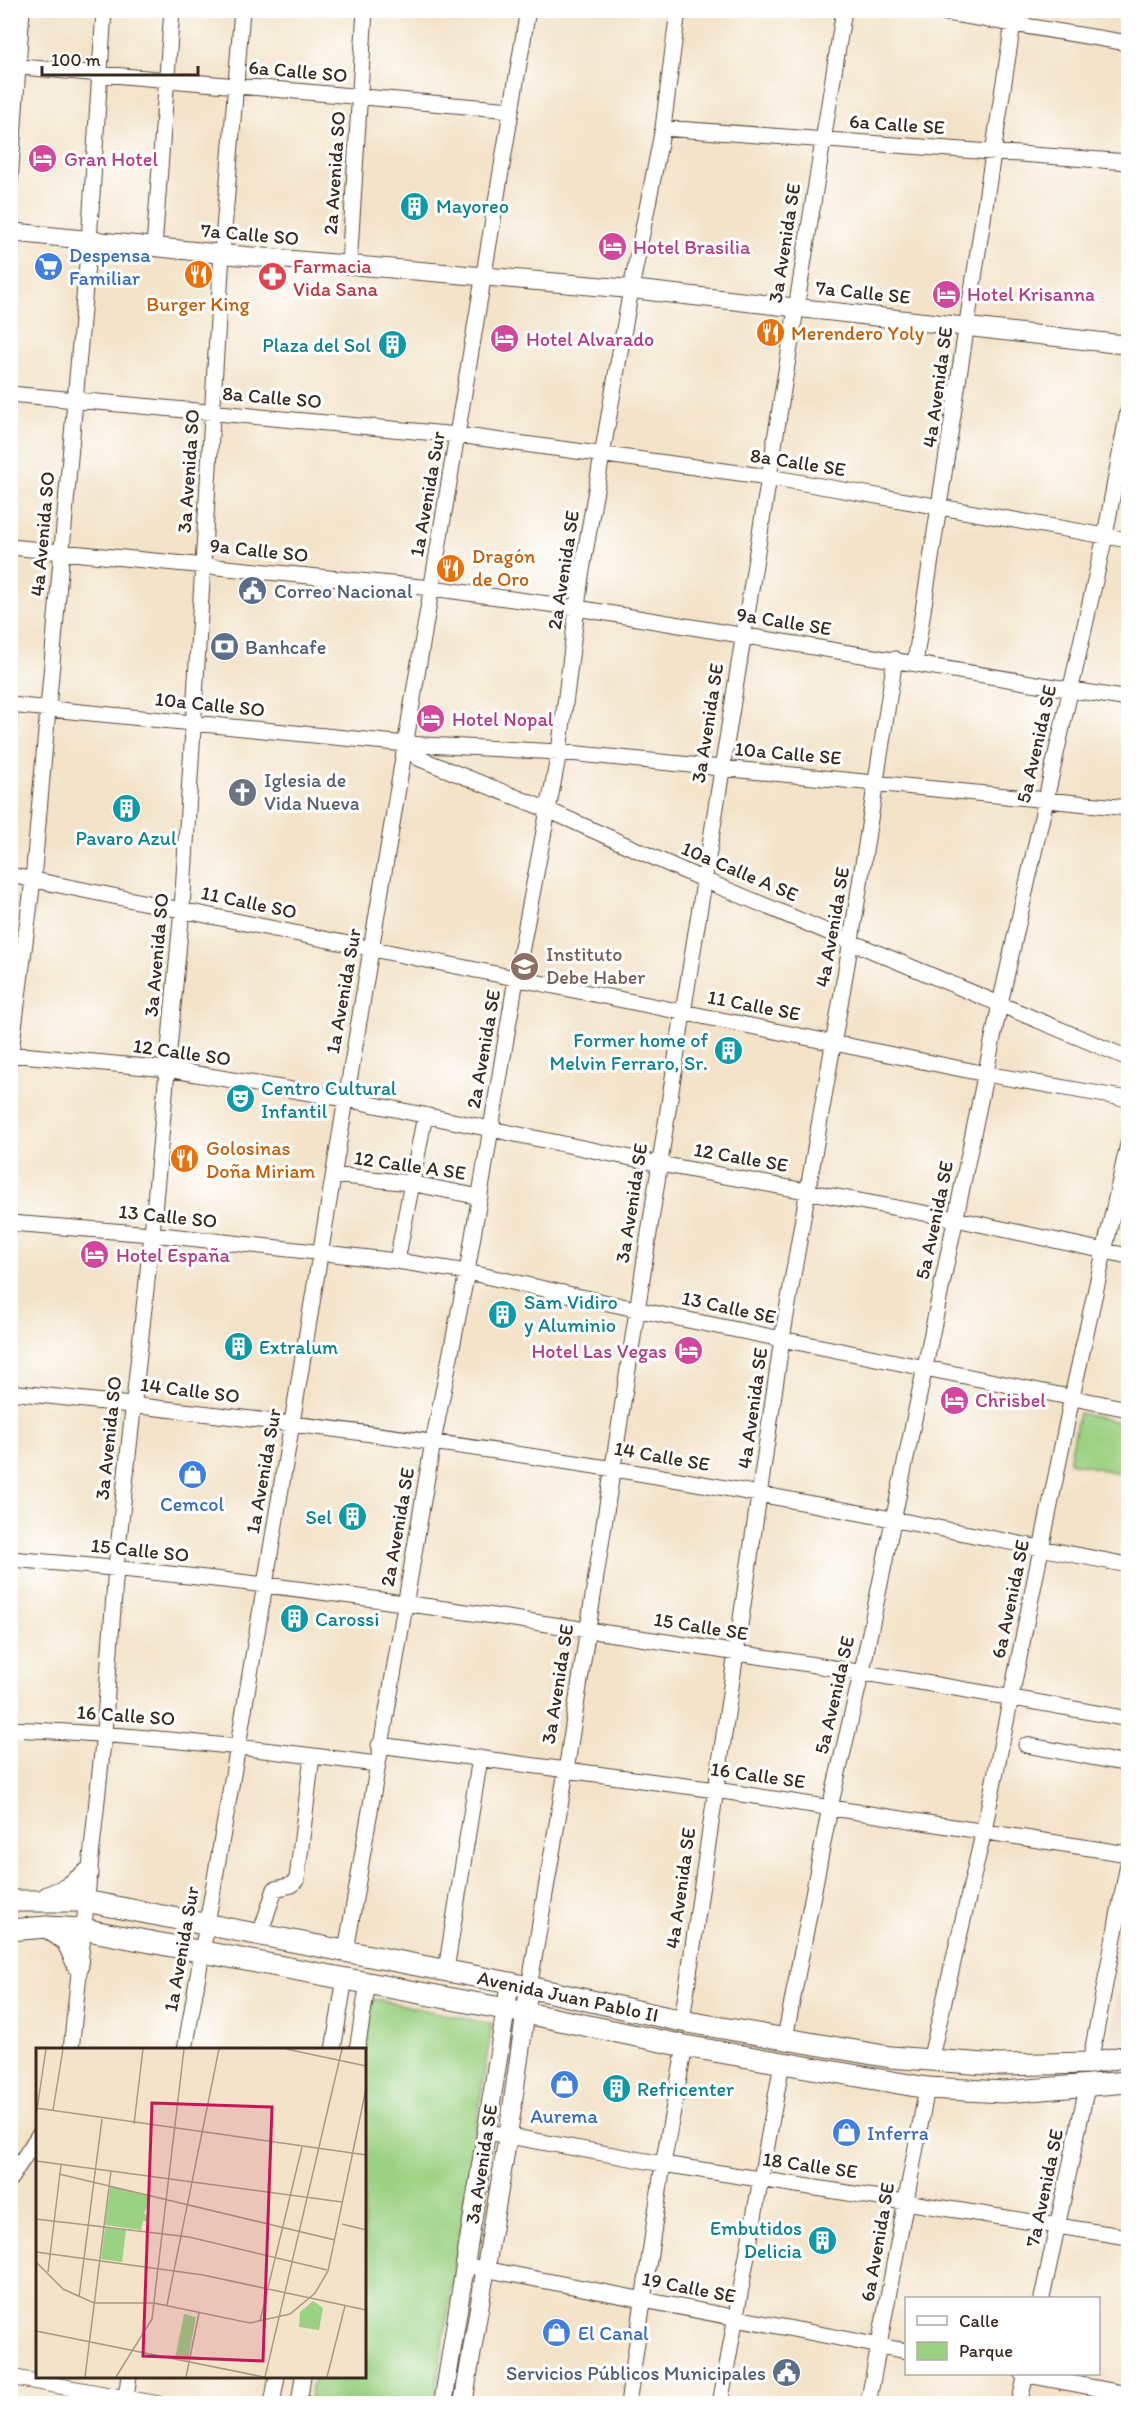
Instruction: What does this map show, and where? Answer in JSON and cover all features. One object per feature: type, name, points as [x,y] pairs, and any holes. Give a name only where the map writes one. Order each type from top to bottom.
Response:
[{"type":"highway","points":[[38,1899],[67,1889],[88,1873]]},
{"type":"highway","name":"Avenida Juan Pablo II","points":[[10,1901],[38,1899],[85,1901],[446,1970],[682,2021],[930,2061],[999,2065],[1090,2063],[1128,2056]]},
{"type":"highway","points":[[46,1927],[67,1941],[78,1965]]},
{"type":"highway","name":"Avenida Juan Pablo II","points":[[10,1930],[46,1927],[82,1929],[516,2011],[685,2046],[927,2088],[1004,2092],[1128,2082]]},
{"type":"main road","name":"7a Calle SO","points":[[10,232],[349,266],[485,276]]},
{"type":"main road","name":"7a Calle SE","points":[[485,276],[631,289],[1128,345]]},
{"type":"main road","name":"3a Avenida SE","points":[[443,2403],[487,2132],[520,1985]]},
{"type":"main road","name":"3a Avenida SE","points":[[463,2403],[508,2136],[516,2011]]},
{"type":"street","points":[[10,182],[14,66],[22,10]]},
{"type":"street","name":"4a Avenida SO","points":[[10,1059],[33,880],[88,241],[104,10]]},
{"type":"street","points":[[154,247],[172,10]]},
{"type":"street","name":"3a Avenida SO","points":[[70,2048],[104,1733],[116,1567],[152,1234],[182,909],[222,254],[242,10]]},
{"type":"street","name":"2a Avenida SO","points":[[349,266],[365,10]]},
{"type":"street","name":"1a Avenida Sur","points":[[185,2048],[321,1254],[528,10]]},
{"type":"street","name":"2a Avenida SE","points":[[346,1951],[376,1764],[433,1442],[467,1272],[516,979],[560,752],[577,608],[631,289],[663,128],[678,10]]},
{"type":"street","name":"3a Avenida SE","points":[[520,1985],[566,1771],[683,1013],[844,10]]},
{"type":"street","points":[[929,10],[1014,17],[1128,43]]},
{"type":"street","name":"4a Avenida SE","points":[[915,663],[1014,17]]},
{"type":"street","name":"6a Calle SO","points":[[14,66],[511,110]]},
{"type":"street","name":"6a Calle SE","points":[[663,128],[1128,162]]},
{"type":"street","name":"8a Calle SO","points":[[10,394],[458,435]]},
{"type":"street","name":"5a Avenida SE","points":[[785,2038],[830,1807],[862,1671],[1000,1004],[1105,536],[1126,432],[1128,411]]},
{"type":"street","name":"8a Calle SE","points":[[458,435],[769,477],[1128,540]]},
{"type":"street","name":"9a Calle SO","points":[[10,547],[432,588]]},
{"type":"street","name":"9a Calle SE","points":[[432,588],[577,608],[1128,699]]},
{"type":"street","name":"4a Avenida SE","points":[[682,2021],[738,1653],[782,1339],[806,1189],[851,941],[895,659]]},
{"type":"street","name":"10a Calle SO","points":[[10,705],[406,744]]},
{"type":"street","name":"10a Calle SE","points":[[406,744],[560,752],[1044,802],[1128,808]]},
{"type":"street","name":"10a Calle A SE","points":[[406,744],[418,758],[548,810],[704,880],[1128,1058]]},
{"type":"street","name":"11 Calle SO","points":[[10,875],[372,949]]},
{"type":"street","name":"11 Calle SE","points":[[372,949],[986,1074],[1128,1100]]},
{"type":"street","name":"12 Calle SO","points":[[11,1054],[167,1069],[346,1100]]},
{"type":"street","name":"12 Calle SE","points":[[346,1100],[660,1164],[806,1189],[1128,1256]]},
{"type":"street","points":[[397,1261],[410,1183],[425,1116]]},
{"type":"street","name":"6a Avenida SE","points":[[930,2061],[984,1830],[1071,1397],[1106,1251],[1128,1144]]},
{"type":"street","name":"12 Calle A SE","points":[[334,1175],[410,1183],[480,1197]]},
{"type":"street","name":"13 Calle SO","points":[[10,1223],[152,1234],[321,1254]]},
{"type":"street","name":"13 Calle SE","points":[[321,1254],[397,1261],[467,1272],[1128,1409]]},
{"type":"street","name":"14 Calle SO","points":[[10,1392],[292,1424]]},
{"type":"street","name":"14 Calle SE","points":[[292,1424],[433,1442],[761,1494],[1128,1565]]},
{"type":"street","name":"15 Calle SO","points":[[10,1559],[116,1567],[265,1585]]},
{"type":"street","name":"15 Calle SE","points":[[265,1585],[405,1603],[862,1671],[1128,1719]]},
{"type":"street","name":"16 Calle SO","points":[[10,1729],[104,1733],[238,1746]]},
{"type":"street","name":"16 Calle SE","points":[[380,1745],[716,1790],[1128,1854]]},
{"type":"street","points":[[1026,1745],[1128,1764]]},
{"type":"street","points":[[238,1746],[376,1764]]},
{"type":"street","points":[[260,1934],[275,1889],[292,1885],[297,1879],[312,1756]]},
{"type":"street","points":[[446,1970],[480,1758]]},
{"type":"street","points":[[1090,2063],[1128,1864]]},
{"type":"street","points":[[345,1978],[334,2043],[358,2045],[368,1983]]},
{"type":"street","points":[[628,2403],[663,2164],[685,2046]]},
{"type":"street","points":[[720,2403],[782,2063]]},
{"type":"street","name":"7a Avenida SE","points":[[1042,2297],[1087,2087]]},
{"type":"street","name":"6a Avenida SE","points":[[868,2403],[927,2088]]},
{"type":"street","name":"18 Calle SE","points":[[487,2132],[663,2164],[905,2200],[1128,2237]]},
{"type":"street","points":[[10,2179],[36,2139]]},
{"type":"street","name":"19 Calle SE","points":[[464,2265],[905,2351]]},
{"type":"street","points":[[1019,2403],[1024,2375]]},
{"type":"street","points":[[1029,2375],[1128,2394]]},
{"type":"street","points":[[10,2377],[125,2400],[159,2403]]},
{"type":"street","points":[[125,2400],[129,2378]]},
{"type":"street","points":[[272,2403],[277,2378]]},
{"type":"street","points":[[299,2403],[303,2378]]},
{"type":"shaded area","points":[[1128,1952],[1128,2043],[1107,2047]]},
{"type":"green space","points":[[1079,1413],[1128,1424],[1128,1475],[1069,1462]]},
{"type":"green space","points":[[373,1999],[492,2024],[434,2403],[309,2404],[314,2378],[366,2378],[365,2048]]},
{"type":"place","name":"Gran Hotel","points":[[43,159]]},
{"type":"place","name":"Mayoreo","points":[[415,206]]},
{"type":"place","name":"Hotel Brasilia","points":[[612,247]]},
{"type":"place","name":"Despensa Familiar","points":[[48,266]]},
{"type":"place","name":"Burger King","points":[[198,274]]},
{"type":"place","name":"Farmacia Vida Sana","points":[[272,277]]},
{"type":"place","name":"Hotel Krisanna","points":[[946,294]]},
{"type":"place","name":"Merendero Yoly","points":[[770,333]]},
{"type":"place","name":"Hotel Alvarado","points":[[505,339]]},
{"type":"place","name":"Plaza del Sol","points":[[392,345]]},
{"type":"place","name":"Dragón de Oro","points":[[451,568]]},
{"type":"place","name":"Correo Nacional","points":[[253,591]]},
{"type":"place","name":"Banhcafe","points":[[224,647]]},
{"type":"place","name":"Hotel Nopal","points":[[431,719]]},
{"type":"place","name":"Iglesia de Vida Nueva","points":[[243,792]]},
{"type":"place","name":"Pavaro Azul","points":[[126,808]]},
{"type":"place","name":"Instituto Debe Haber","points":[[525,966]]},
{"type":"place","name":"Former home of Melvin Ferraro, Sr.","points":[[729,1051]]},
{"type":"place","name":"Centro Cultural Infantil","points":[[240,1099]]},
{"type":"place","name":"Golosinas Doña Miriam","points":[[185,1159]]},
{"type":"place","name":"Hotel España","points":[[95,1255]]},
{"type":"place","name":"Sam Vidiro y Aluminio","points":[[503,1314]]},
{"type":"place","name":"Extralum","points":[[238,1347]]},
{"type":"place","name":"Hotel Las Vegas","points":[[688,1351]]},
{"type":"place","name":"Chrisbel","points":[[954,1400]]},
{"type":"place","name":"Cemcol","points":[[192,1474]]},
{"type":"place","name":"Sel","points":[[353,1517]]},
{"type":"place","name":"Carossi","points":[[294,1619]]},
{"type":"place","name":"Aurema","points":[[564,2085]]},
{"type":"place","name":"Refricenter","points":[[616,2089]]},
{"type":"place","name":"Inferra","points":[[846,2133]]},
{"type":"place","name":"Embutidos Delicia","points":[[823,2240]]},
{"type":"place","name":"El Canal","points":[[557,2333]]},
{"type":"place","name":"Servicios Públicos Municipales","points":[[787,2373]]}]
